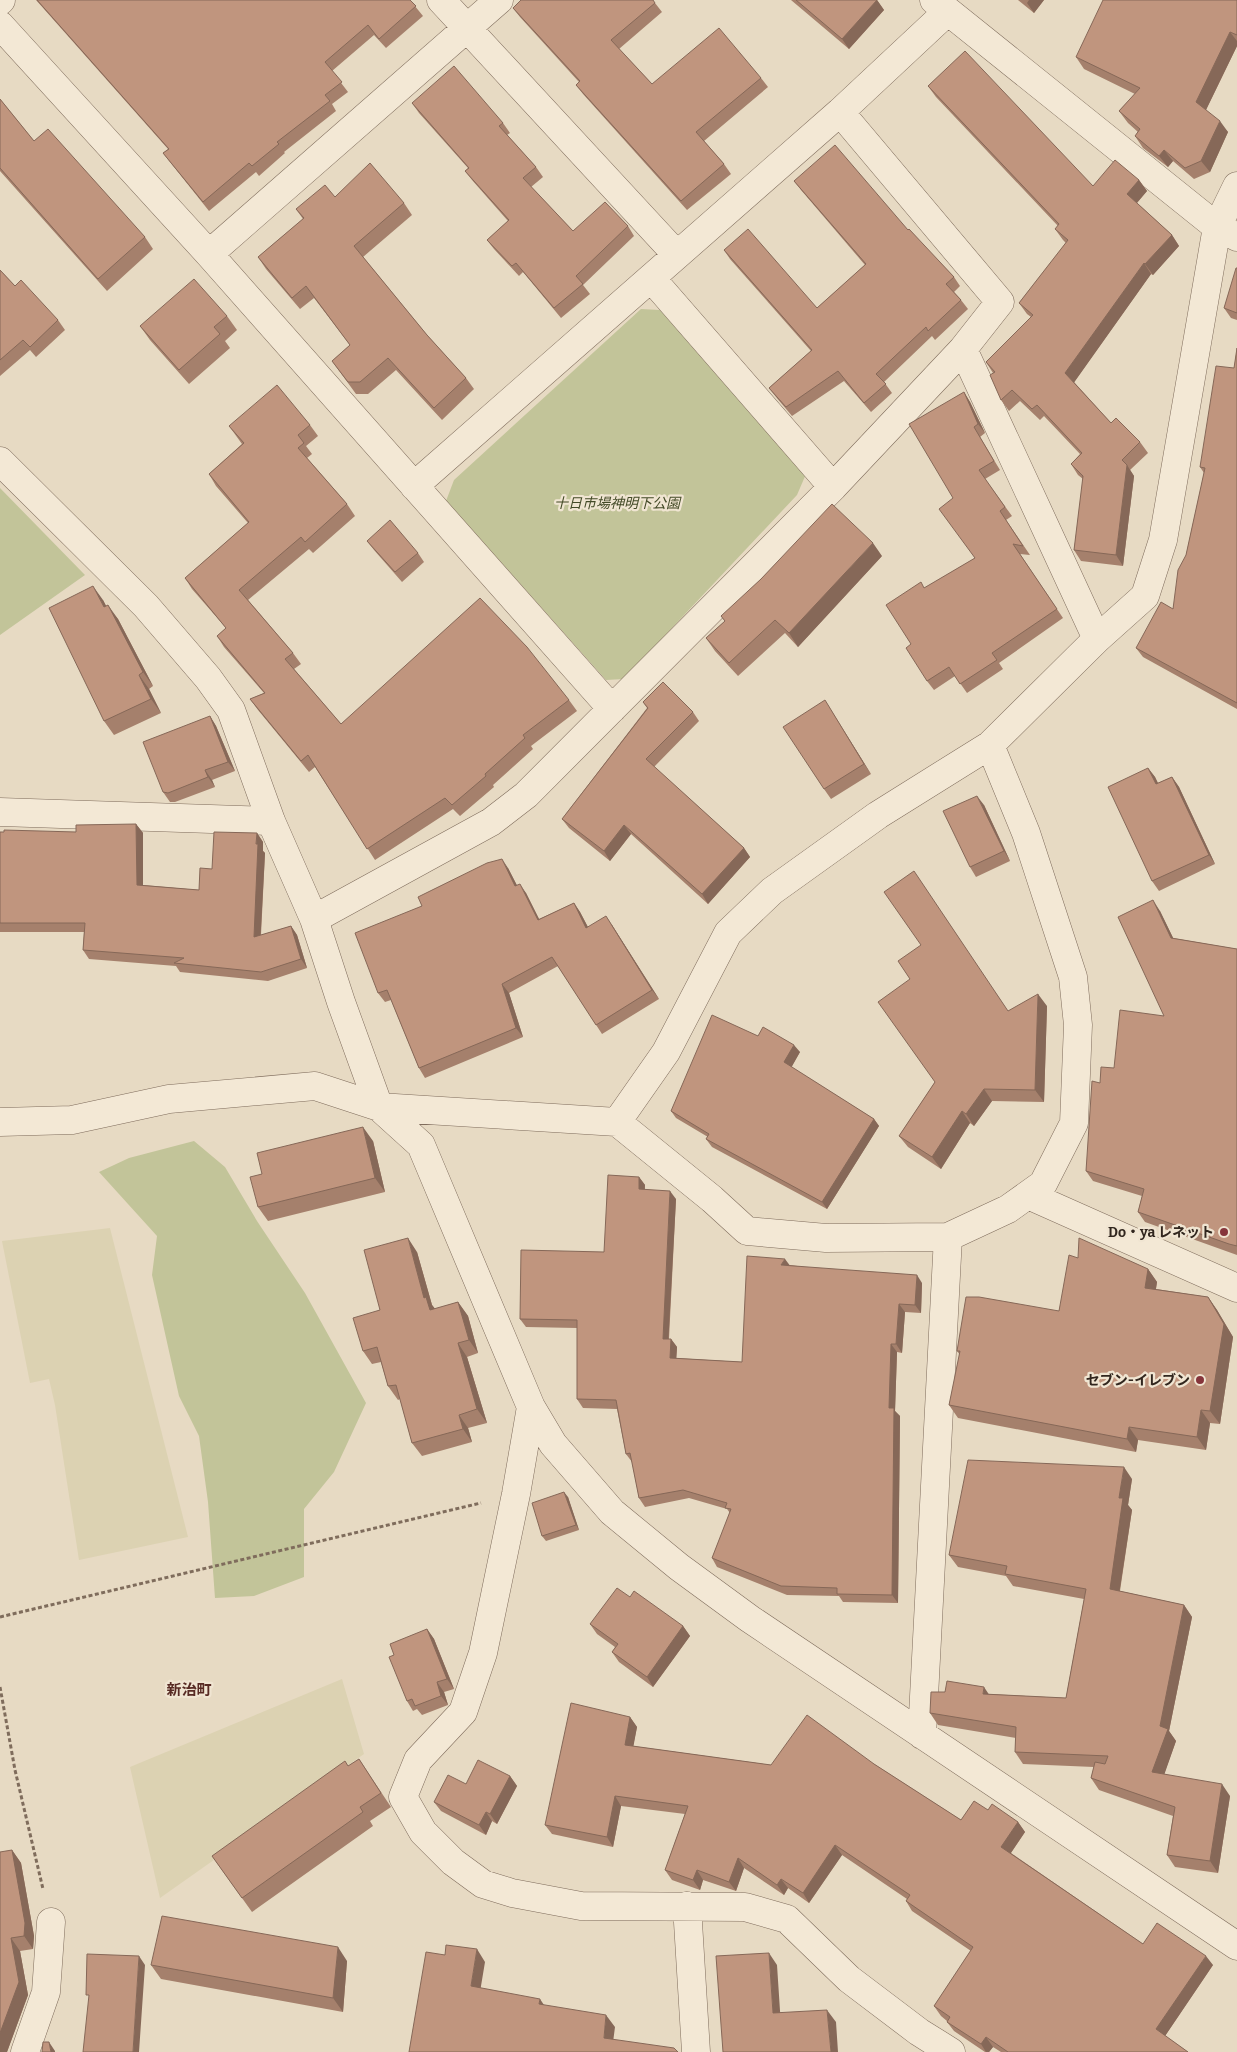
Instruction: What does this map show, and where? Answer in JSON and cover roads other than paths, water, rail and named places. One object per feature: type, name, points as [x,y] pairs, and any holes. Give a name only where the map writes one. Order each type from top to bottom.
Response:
[{"type":"street","points":[[441,0],[677,255]]},
{"type":"street","points":[[210,254],[499,0]]},
{"type":"street","points":[[414,486],[840,112],[940,6],[1227,232]]},
{"type":"street","points":[[0,25],[210,254],[612,709]]},
{"type":"street","points":[[314,919],[491,822],[526,795],[833,487],[963,349],[1000,302],[840,112]]},
{"type":"street","points":[[616,1122],[666,1052],[728,933],[779,886],[878,815],[990,745],[1097,639],[1145,596],[1162,540],[1237,186]]},
{"type":"street","points":[[651,278],[833,487]]},
{"type":"street","points":[[963,349],[1097,639]]},
{"type":"street","points":[[0,461],[146,606],[208,678],[231,710],[271,821],[314,919],[341,1002],[379,1107],[421,1146],[531,1407],[552,1444],[612,1512],[694,1579],[922,1735],[1237,1946]]},
{"type":"street","points":[[0,1122],[72,1120],[169,1098],[316,1086],[379,1107],[616,1122],[712,1199],[747,1231],[826,1238],[948,1237],[1008,1209],[1043,1184],[1074,1123],[1078,1025],[1073,977],[1051,904],[1026,832],[990,745]]},
{"type":"street","points":[[0,812],[271,821]]},
{"type":"street","points":[[1028,1195],[1237,1288]]},
{"type":"street","points":[[922,1735],[948,1237]]},
{"type":"street","points":[[531,1407],[516,1494],[483,1653],[462,1712],[418,1760],[403,1797],[423,1832],[453,1862],[483,1884],[512,1893],[581,1906],[745,1907],[787,1919],[850,1979],[919,2032],[951,2052]]},
{"type":"street","points":[[687,1906],[696,2052]]},
{"type":"street","points":[[25,2052],[46,1992],[51,1922]]},
{"type":"place","name":"Do・ya レネット","points":[[1224,1232]]},
{"type":"place","name":"セブン-イレブン","points":[[1200,1380]]},
{"type":"district","name":"新治町","points":[[189,1690]]},
{"type":"park label","name":"十日市場神明下公園","points":[[617,503]]}]
